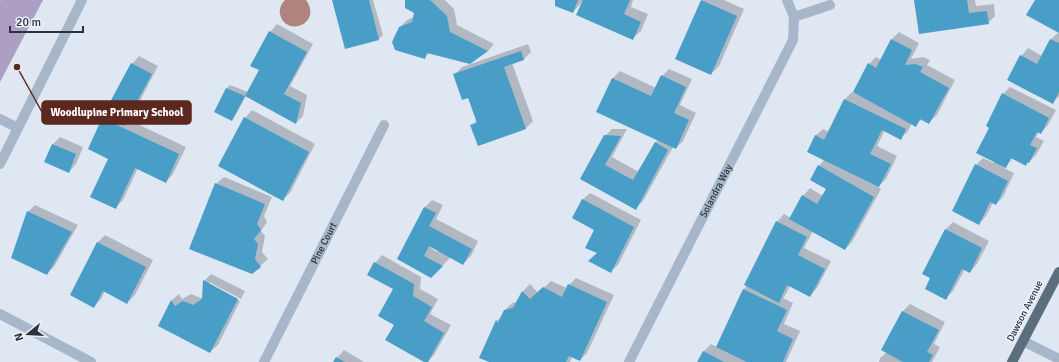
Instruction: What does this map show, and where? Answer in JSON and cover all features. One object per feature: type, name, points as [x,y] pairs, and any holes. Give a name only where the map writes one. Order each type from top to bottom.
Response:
[{"type":"main road","name":"Dawson Avenue","points":[[1012,362],[1059,272]]},
{"type":"street","points":[[0,164],[82,0]]},
{"type":"street","name":"Solandra Way","points":[[630,362],[793,40],[794,17],[787,0]]},
{"type":"street","points":[[794,17],[830,5]]},
{"type":"street","points":[[0,119],[18,128]]},
{"type":"street","name":"Pine Court","points":[[264,362],[384,125]]},
{"type":"street","points":[[0,314],[91,362]]},
{"type":"street","points":[[1023,341],[1059,359]]},
{"type":"shaded area","points":[[43,0],[0,82],[0,1]]},
{"type":"shaded area","points":[[285,0],[306,0],[310,8],[310,16],[307,21],[301,25],[295,26],[289,25],[283,21],[280,10],[281,5]]},
{"type":"building","points":[[332,0],[369,0],[379,40],[345,49]]},
{"type":"building","points":[[405,0],[430,0],[447,16],[450,32],[488,51],[470,64],[427,53],[425,59],[395,50],[392,42],[399,27],[412,22],[414,13],[405,8]]},
{"type":"building","points":[[555,0],[578,0],[573,13],[555,6]]},
{"type":"building","points":[[583,0],[630,0],[624,14],[641,22],[633,40],[576,15]]},
{"type":"building","points":[[701,0],[737,16],[711,75],[675,59]]},
{"type":"building","points":[[914,0],[967,0],[969,13],[987,11],[989,24],[919,34]]},
{"type":"building","points":[[1035,0],[1059,0],[1059,33],[1026,15]]},
{"type":"building","points":[[269,31],[307,52],[284,94],[301,103],[296,124],[245,96],[259,70],[250,66]]},
{"type":"building","points":[[891,39],[912,50],[905,65],[915,64],[923,67],[920,72],[949,88],[929,124],[920,119],[916,127],[853,92],[868,63],[876,68]]},
{"type":"building","points":[[1050,39],[1059,43],[1059,92],[1053,104],[1007,80],[1020,55],[1037,64]]},
{"type":"building","points":[[521,51],[524,60],[504,67],[526,129],[478,146],[470,125],[477,123],[468,98],[462,100],[453,74]]},
{"type":"building","points":[[131,63],[152,74],[124,126],[103,115]]},
{"type":"building","points":[[661,75],[686,87],[674,113],[689,120],[676,149],[596,112],[612,78],[651,96]]},
{"type":"building","points":[[226,88],[245,96],[232,121],[214,112]]},
{"type":"building","points":[[1002,93],[1049,118],[1041,134],[1037,132],[1030,145],[1037,148],[1029,163],[1027,162],[1026,166],[1011,158],[1006,168],[976,153],[989,128],[986,126]]},
{"type":"building","points":[[844,99],[906,129],[901,140],[882,130],[870,154],[891,164],[879,187],[807,152],[815,135],[824,140]]},
{"type":"building","points":[[244,117],[309,152],[283,201],[218,166]]},
{"type":"building","points":[[102,118],[179,154],[166,183],[135,168],[116,209],[90,197],[108,159],[88,149]]},
{"type":"building","points":[[604,135],[621,136],[605,165],[633,180],[655,142],[668,150],[636,210],[580,179]]},
{"type":"building","points":[[52,144],[76,154],[69,173],[44,162]]},
{"type":"building","points":[[975,164],[1008,181],[996,205],[990,202],[979,225],[952,211]]},
{"type":"building","points":[[818,165],[874,197],[845,250],[789,219],[802,195],[817,204],[826,189],[810,180]]},
{"type":"building","points":[[215,183],[265,204],[257,224],[261,230],[254,239],[258,244],[255,259],[261,267],[252,274],[189,249]]},
{"type":"building","points":[[582,199],[634,227],[611,273],[588,261],[597,253],[585,248],[594,230],[572,218]]},
{"type":"building","points":[[424,207],[436,213],[429,226],[472,249],[463,265],[429,246],[424,256],[443,266],[431,278],[397,259]]},
{"type":"building","points":[[27,211],[72,232],[47,275],[11,258]]},
{"type":"building","points":[[776,221],[807,237],[798,255],[825,269],[810,297],[787,285],[779,303],[744,285]]},
{"type":"building","points":[[945,229],[982,248],[970,273],[962,269],[946,300],[925,289],[930,278],[922,274]]},
{"type":"building","points":[[97,242],[146,267],[127,304],[103,291],[94,308],[70,295]]},
{"type":"building","points":[[374,262],[414,284],[413,296],[432,307],[424,321],[444,333],[428,362],[424,362],[385,340],[394,325],[378,316],[393,289],[367,275]]},
{"type":"building","points":[[203,280],[238,299],[210,353],[158,326],[171,300],[175,306],[183,301],[193,305],[202,299]]},
{"type":"building","points":[[568,284],[607,302],[580,361],[569,356],[566,362],[489,362],[479,358],[496,320],[498,323],[504,310],[513,308],[522,291],[530,299],[543,287],[562,297]]},
{"type":"building","points":[[743,289],[787,310],[777,331],[793,339],[783,362],[747,362],[716,347]]},
{"type":"building","points":[[902,311],[939,330],[927,352],[933,355],[929,362],[903,362],[881,350]]},
{"type":"building","points":[[703,351],[724,362],[697,362]]},
{"type":"building","points":[[336,357],[345,362],[333,362]]},
{"type":"place","name":"Woodlupine Primary School","points":[[17,67]]}]
